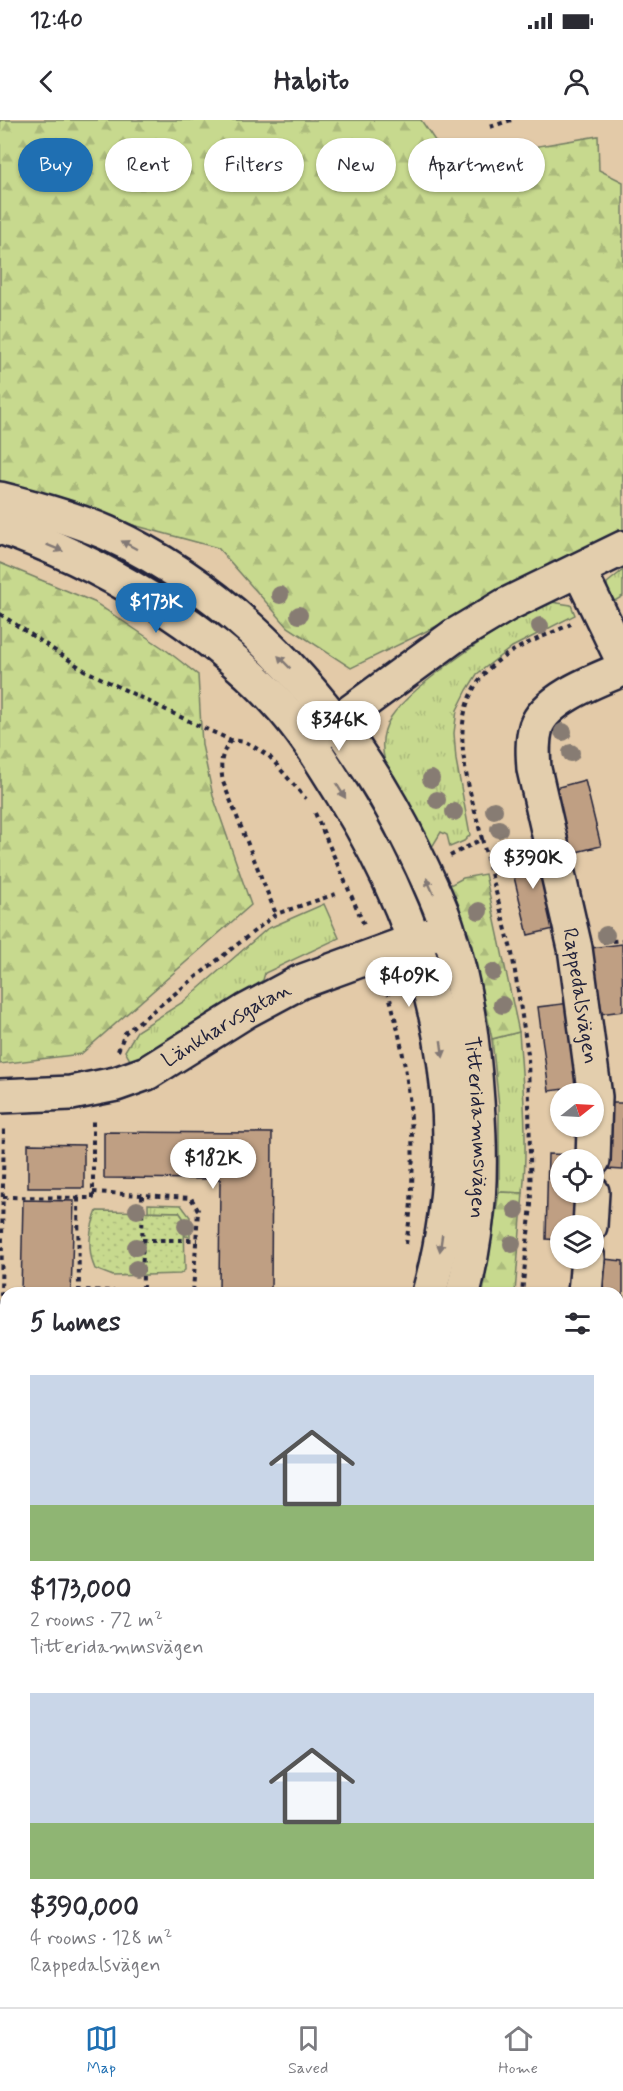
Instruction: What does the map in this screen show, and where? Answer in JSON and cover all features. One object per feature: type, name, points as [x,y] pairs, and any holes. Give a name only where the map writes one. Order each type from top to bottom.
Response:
[{"type":"street","name":"Titteridammsvägen","points":[[0,499],[106,533],[171,570],[216,602],[272,651],[306,686],[336,722],[397,817],[448,927],[465,992],[474,1055],[480,1144],[480,1205],[464,1287]]},
{"type":"street","name":"Titteridammsvägen","points":[[0,527],[63,552],[104,572],[184,621],[276,700],[310,741],[371,840],[414,941],[438,1013],[448,1089],[450,1130],[448,1199],[440,1255],[431,1287]]},
{"type":"street","points":[[310,741],[454,636],[506,605],[623,548]]},
{"type":"street","points":[[579,570],[623,661]]},
{"type":"street","name":"Rappedalsvägen","points":[[593,1149],[595,1097],[575,948],[534,769],[533,748],[536,727],[552,706],[580,688],[623,669]]},
{"type":"street","name":"Länkharvsgatan","points":[[3,1096],[71,1093],[116,1084],[147,1073],[246,1011],[300,982],[377,956],[448,927]]},
{"type":"street","points":[[586,1287],[587,1269]]},
{"type":"path","points":[[490,127],[511,120]]},
{"type":"path","points":[[523,1287],[531,1205],[528,1054],[512,952],[482,840],[461,745],[462,717],[473,690],[484,672],[508,654],[600,610]]},
{"type":"path","points":[[0,614],[84,670],[151,704],[231,740],[246,742],[269,756],[286,773],[311,805],[340,865],[377,956],[401,1044],[412,1140],[412,1204],[405,1247]]},
{"type":"path","points":[[231,740],[223,750],[219,762],[223,782],[276,914]]},
{"type":"path","points":[[439,861],[482,840]]},
{"type":"path","points":[[116,1084],[118,1047],[125,1033],[276,914],[339,893]]},
{"type":"path","points":[[1,1287],[3,1096]]},
{"type":"path","points":[[3,1197],[93,1198],[94,1108]]},
{"type":"path","points":[[93,1192],[191,1198],[198,1210],[193,1287]]},
{"type":"path","points":[[142,1195],[143,1287]]},
{"type":"path","points":[[78,1198],[79,1287]]},
{"type":"path","points":[[142,1240],[197,1240]]},
{"type":"path","points":[[0,1473],[0,1632]]},
{"type":"green space","points":[[0,120],[421,120],[433,138],[408,138],[408,192],[545,192],[545,145],[598,136],[599,170],[623,182],[623,535],[351,668],[288,627],[218,548],[0,489]]},
{"type":"green space","points":[[0,563],[94,602],[166,650],[198,675],[202,745],[213,796],[251,905],[81,1054],[0,1064]]},
{"type":"green space","points":[[623,570],[623,596],[613,602],[607,583]]},
{"type":"green space","points":[[551,602],[571,605],[575,615],[512,647],[477,674],[457,710],[454,733],[456,760],[470,835],[464,841],[450,847],[447,835],[441,832],[429,852],[385,762],[383,739],[388,722],[403,703],[441,670],[489,636]]},
{"type":"green space","points":[[485,874],[519,1032],[492,1039],[480,982],[448,886],[463,878]]},
{"type":"green space","points":[[324,904],[339,938],[265,973],[263,980],[197,1026],[160,1048],[130,1060],[125,1051],[137,1031],[183,1002],[267,929]]},
{"type":"green space","points":[[519,1032],[525,1133],[523,1193],[499,1192],[499,1106],[492,1039]]},
{"type":"green space","points":[[499,1192],[523,1193],[515,1287],[484,1287]]},
{"type":"green space","points":[[148,1204],[181,1205],[190,1217],[190,1237],[185,1236],[184,1219],[179,1212],[148,1211]]},
{"type":"green space","points":[[97,1211],[179,1212],[184,1219],[185,1270],[180,1274],[113,1276],[95,1269],[90,1240]]},
{"type":"building","points":[[585,780],[601,846],[572,853],[555,788]]},
{"type":"building","points":[[538,845],[558,928],[528,935],[508,852]]},
{"type":"building","points":[[622,944],[623,1011],[600,1014],[591,948]]},
{"type":"building","points":[[570,1003],[580,1083],[550,1083],[549,1091],[538,1007]]},
{"type":"building","points":[[609,1103],[623,1103],[623,1170],[607,1169]]},
{"type":"building","points":[[104,1132],[272,1133],[271,1287],[219,1287],[220,1179],[104,1178]]},
{"type":"building","points":[[28,1144],[84,1145],[84,1188],[28,1188]]},
{"type":"building","points":[[548,1154],[550,1154],[550,1203],[578,1203],[577,1215],[550,1215],[550,1239],[546,1239]]},
{"type":"building","points":[[23,1200],[74,1201],[71,1287],[21,1287]]},
{"type":"building","points":[[604,1259],[623,1261],[623,1287],[602,1287]]}]
